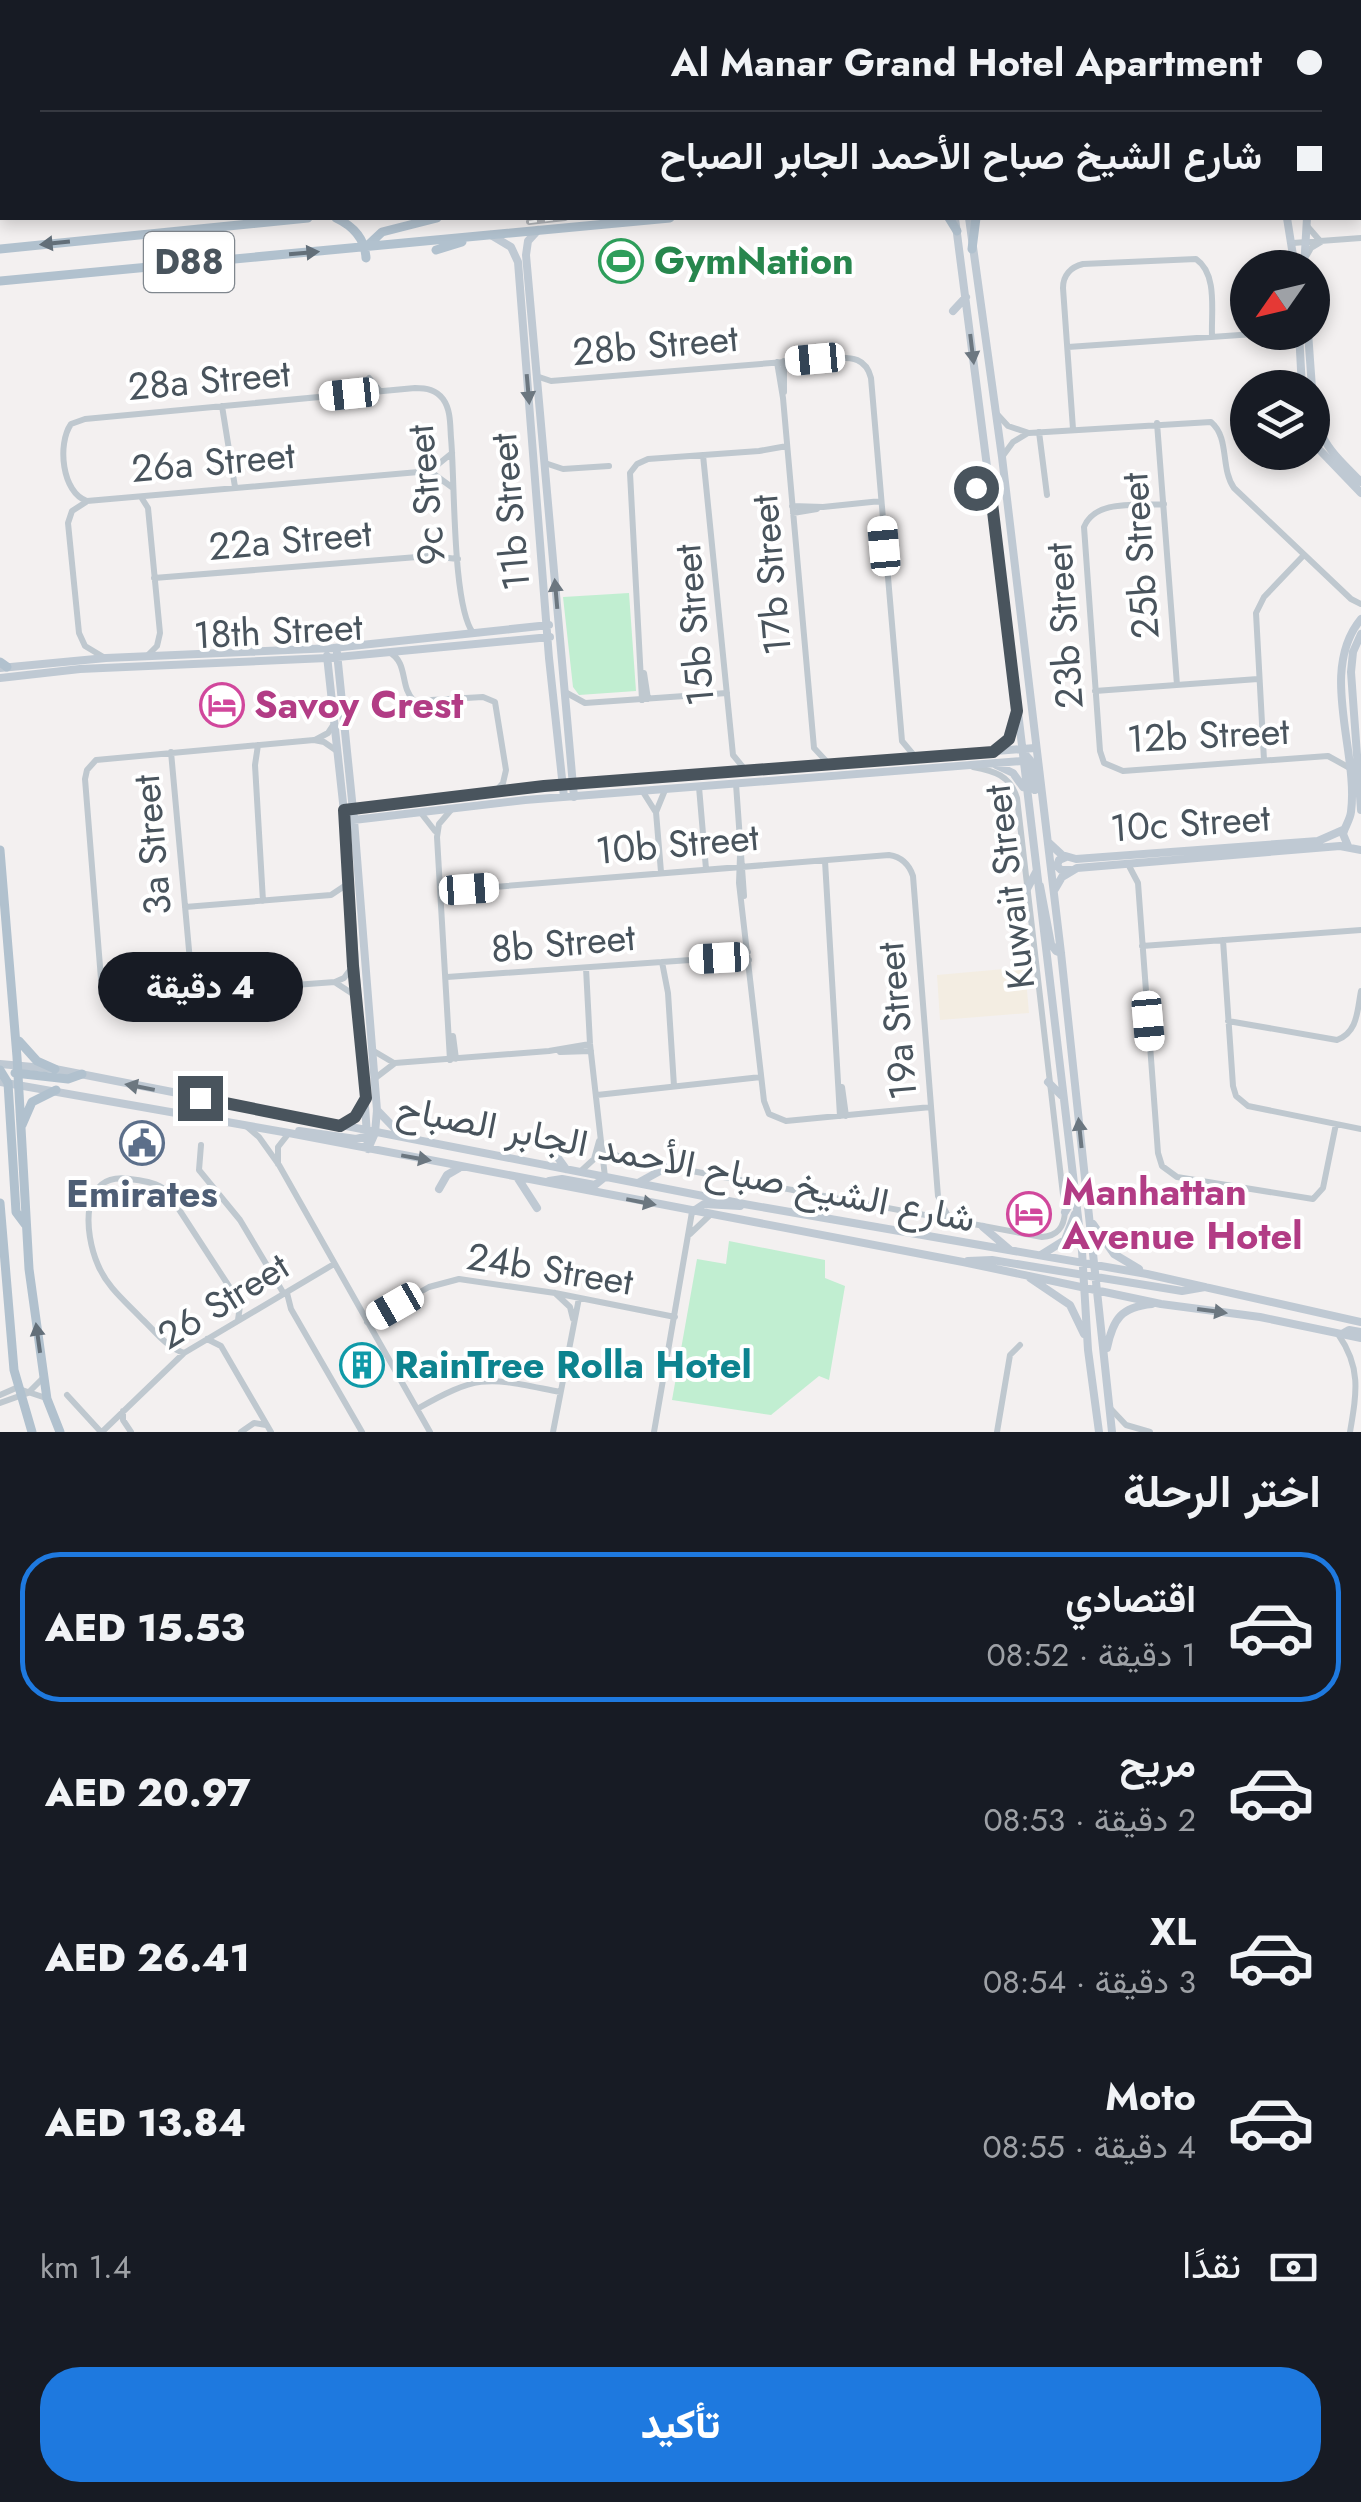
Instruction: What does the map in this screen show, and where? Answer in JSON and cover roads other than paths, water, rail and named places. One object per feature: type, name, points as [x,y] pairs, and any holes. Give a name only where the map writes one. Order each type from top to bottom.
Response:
[{"type":"main road","name":"D88","points":[[0,249],[288,220]]},
{"type":"main road","points":[[339,220],[352,228],[365,253],[385,231],[429,220]]},
{"type":"main road","name":"D88","points":[[0,282],[245,258],[365,253],[491,235],[648,220]]},
{"type":"main road","points":[[953,220],[957,231]]},
{"type":"main road","points":[[972,220],[972,249]]},
{"type":"main road","points":[[1287,220],[1294,250]]},
{"type":"main road","points":[[1303,250],[1307,222]]},
{"type":"main road","points":[[584,226],[593,236]]},
{"type":"main road","name":"11b Street","points":[[538,230],[528,241],[526,256],[572,769],[569,797]]},
{"type":"main road","name":"Kuwait Street","points":[[957,231],[1020,750],[1030,760],[1042,803],[1054,893],[1112,1432]]},
{"type":"main road","name":"11b Street","points":[[491,235],[511,247],[518,262],[549,658],[562,784],[569,797]]},
{"type":"main road","points":[[436,250],[467,238]]},
{"type":"main road","name":"Kuwait Street","points":[[972,249],[1002,457],[1036,748],[1030,760],[1026,793],[1083,1262],[1093,1407],[1099,1432]]},
{"type":"main road","points":[[245,258],[245,272]]},
{"type":"main road","points":[[954,312],[966,297]]},
{"type":"main road","points":[[1330,448],[1361,482]]},
{"type":"main road","points":[[1330,461],[1361,493]]},
{"type":"main road","points":[[976,488],[992,503]]},
{"type":"main road","points":[[528,626],[546,608]]},
{"type":"main road","points":[[1360,620],[1349,635],[1342,658],[1351,808],[1343,839],[1348,846],[1361,850]]},
{"type":"main road","name":"18th Street","points":[[0,678],[80,669],[326,658],[334,651],[558,625]]},
{"type":"main road","points":[[1361,634],[1353,652],[1351,672],[1361,810]]},
{"type":"main road","name":"18th Street","points":[[2,666],[147,656],[388,652],[559,636]]},
{"type":"main road","points":[[523,638],[538,645],[549,658]]},
{"type":"main road","points":[[334,651],[351,792],[348,809]]},
{"type":"main road","points":[[326,658],[349,820],[353,966],[368,1149]]},
{"type":"main road","points":[[993,752],[1009,739],[1017,711]]},
{"type":"main road","points":[[348,809],[562,784],[1036,748]]},
{"type":"main road","points":[[349,820],[569,797],[1030,760]]},
{"type":"main road","points":[[544,786],[556,776],[561,764]]},
{"type":"main road","points":[[992,764],[1013,773],[1026,793]]},
{"type":"main road","points":[[572,769],[588,782]]},
{"type":"main road","points":[[351,792],[370,806]]},
{"type":"main road","points":[[355,837],[370,818]]},
{"type":"main road","points":[[349,820],[355,837],[377,1110],[369,1134]]},
{"type":"main road","name":"10c Street","points":[[1046,839],[1066,857],[1310,842],[1328,839],[1361,820]]},
{"type":"main road","name":"10c Street","points":[[1054,893],[1058,882],[1072,870],[1348,846]]},
{"type":"main road","points":[[0,850],[15,1031],[6,1073],[16,1207],[25,1224]]},
{"type":"main road","points":[[1066,857],[1057,866],[1072,870]]},
{"type":"main road","points":[[1026,891],[1036,872]]},
{"type":"main road","points":[[1037,883],[1045,898],[1052,947],[1061,953]]},
{"type":"main road","points":[[15,1031],[29,1055],[54,1069]]},
{"type":"main road","name":"شارع الشيخ صباح الأحمد الجابر الصباح","points":[[6,1073],[54,1069],[82,1074],[369,1134],[1147,1274],[1361,1322]]},
{"type":"main road","points":[[6,1073],[68,1078],[82,1074]]},
{"type":"main road","points":[[6,1073],[20,1133],[25,1224],[47,1398],[60,1432]]},
{"type":"main road","name":"شارع الشيخ صباح الأحمد الجابر الصباح","points":[[6,1073],[56,1090],[963,1262],[1161,1304],[1260,1317],[1339,1333],[1349,1330],[1361,1335]]},
{"type":"main road","points":[[1048,1082],[1062,1096]]},
{"type":"main road","points":[[20,1133],[32,1102],[56,1090]]},
{"type":"main road","points":[[340,1126],[355,1117],[366,1098]]},
{"type":"main road","points":[[377,1110],[405,1138]]},
{"type":"main road","points":[[290,1133],[369,1134]]},
{"type":"main road","points":[[548,1144],[566,1170]]},
{"type":"main road","points":[[638,1183],[668,1166]]},
{"type":"main road","points":[[439,1190],[447,1175],[463,1167]]},
{"type":"main road","points":[[545,1183],[562,1179],[596,1185],[605,1176]]},
{"type":"main road","points":[[516,1178],[537,1208]]},
{"type":"main road","points":[[1065,1212],[1074,1197]]},
{"type":"main road","points":[[0,1204],[18,1392],[32,1432]]},
{"type":"main road","points":[[692,1212],[704,1204],[730,1208],[744,1204]]},
{"type":"main road","points":[[1038,1256],[1064,1240],[1076,1210]]},
{"type":"main road","points":[[1089,1214],[1114,1254],[1147,1274]]},
{"type":"main road","points":[[984,1226],[1010,1250]]},
{"type":"main road","points":[[963,1262],[992,1260],[1182,1291],[1205,1287]]},
{"type":"main road","points":[[1022,1274],[1070,1305],[1081,1324],[1088,1350]]},
{"type":"main road","points":[[1106,1352],[1112,1325],[1120,1314],[1132,1307],[1161,1304]]},
{"type":"street","points":[[1307,222],[1321,242]]},
{"type":"street","points":[[1292,244],[1361,238]]},
{"type":"street","points":[[1310,250],[1321,242]]},
{"type":"street","points":[[1073,429],[1063,283],[1070,270],[1088,264],[1185,257],[1201,262],[1210,276],[1212,336]]},
{"type":"street","points":[[1068,347],[1230,335]]},
{"type":"street","name":"28b Street","points":[[539,377],[551,381],[852,358],[867,366],[871,378],[881,504]]},
{"type":"street","name":"17b Street","points":[[780,362],[814,748]]},
{"type":"street","points":[[368,378],[380,391]]},
{"type":"street","name":"28b Street","points":[[540,390],[551,381]]},
{"type":"street","name":"28a Street","points":[[68,484],[64,440],[75,421],[415,388]]},
{"type":"street","name":"9c Street","points":[[415,388],[432,390],[444,401],[452,453],[464,618],[473,633]]},
{"type":"street","points":[[225,406],[232,488]]},
{"type":"street","points":[[996,414],[1008,426],[1029,433],[1206,420],[1218,427],[1222,435],[1224,466],[1231,484],[1303,556],[1361,604]]},
{"type":"street","name":"25b Street","points":[[1158,424],[1177,686]]},
{"type":"street","points":[[1040,432],[1047,495]]},
{"type":"street","points":[[1002,457],[1013,442],[1029,433]]},
{"type":"street","points":[[645,699],[628,484],[633,468],[642,460],[788,450]]},
{"type":"street","points":[[452,453],[430,472],[455,491]]},
{"type":"street","name":"15b Street","points":[[706,455],[733,755],[747,772]]},
{"type":"street","points":[[545,462],[563,469],[609,466]]},
{"type":"street","points":[[546,481],[563,469]]},
{"type":"street","name":"26a Street","points":[[68,484],[73,494],[87,501],[430,472]]},
{"type":"street","points":[[147,656],[160,637],[148,508],[154,494]]},
{"type":"street","points":[[140,496],[148,508]]},
{"type":"street","points":[[87,501],[72,511],[68,523],[77,622],[82,642],[106,658]]},
{"type":"street","points":[[793,510],[881,504],[902,741],[918,759]]},
{"type":"street","name":"23b Street","points":[[1100,751],[1085,522],[1100,509],[1164,504]]},
{"type":"street","name":"22a Street","points":[[154,578],[458,555]]},
{"type":"street","points":[[1264,760],[1255,624],[1258,607],[1303,556]]},
{"type":"street","points":[[1351,599],[1360,620]]},
{"type":"street","name":"9c Street","points":[[452,635],[464,618]]},
{"type":"street","points":[[388,652],[401,663],[407,692],[414,701],[484,697],[495,702],[506,770],[503,783],[494,793]]},
{"type":"street","points":[[1096,690],[1258,680]]},
{"type":"street","points":[[564,691],[585,703]]},
{"type":"street","points":[[566,716],[585,703],[728,696]]},
{"type":"street","points":[[334,724],[324,736],[314,740],[103,758],[92,763],[85,779],[101,978],[108,992],[121,1000],[335,982],[353,966]]},
{"type":"street","points":[[314,740],[337,751]]},
{"type":"street","points":[[890,760],[902,741]]},
{"type":"street","name":"12b Street","points":[[1328,756],[1347,742]]},
{"type":"street","points":[[258,745],[255,765],[266,901]]},
{"type":"street","points":[[248,746],[255,765]]},
{"type":"street","points":[[798,767],[814,748],[830,765]]},
{"type":"street","name":"12b Street","points":[[1100,751],[1107,766],[1123,771],[1328,756],[1348,767]]},
{"type":"street","name":"3a Street","points":[[171,752],[193,994]]},
{"type":"street","name":"15b Street","points":[[719,774],[733,755]]},
{"type":"street","points":[[602,1144],[618,1157],[922,1215],[1048,1237],[1060,1229],[1065,1212],[1015,790],[1000,774],[966,766]]},
{"type":"street","points":[[736,784],[743,902],[764,1101],[769,1114],[782,1120],[932,1110]]},
{"type":"street","points":[[699,788],[706,869]]},
{"type":"street","points":[[659,872],[656,812],[665,790]]},
{"type":"street","points":[[643,792],[656,812]]},
{"type":"street","points":[[437,837],[442,819],[452,810]]},
{"type":"street","points":[[422,812],[437,837],[453,1059]]},
{"type":"street","name":"10b Street","points":[[441,892],[890,855]]},
{"type":"street","name":"19a Street","points":[[890,855],[904,860],[913,876],[938,1196],[950,1220]]},
{"type":"street","points":[[823,861],[843,1116]]},
{"type":"street","points":[[1138,883],[1147,863]]},
{"type":"street","points":[[1128,864],[1138,883],[1158,1153],[1166,1171],[1177,1178],[1308,1200],[1318,1196],[1323,1188],[1336,1124]]},
{"type":"street","points":[[185,907],[332,895],[350,882]]},
{"type":"street","points":[[332,895],[351,906]]},
{"type":"street","points":[[1142,946],[1361,930]]},
{"type":"street","points":[[1222,940],[1236,1096],[1248,1106],[1361,1129]]},
{"type":"street","name":"8b Street","points":[[447,980],[749,956]]},
{"type":"street","points":[[666,962],[676,1086]]},
{"type":"street","points":[[584,968],[605,1176]]},
{"type":"street","points":[[335,982],[356,996]]},
{"type":"street","points":[[1228,1020],[1338,1040],[1354,1028],[1361,991]]},
{"type":"street","points":[[374,1079],[395,1063],[591,1048]]},
{"type":"street","points":[[372,1050],[395,1063]]},
{"type":"street","points":[[597,1092],[762,1080]]},
{"type":"street","points":[[244,1124],[259,1137],[278,1165],[430,1432]]},
{"type":"street","points":[[579,1172],[594,1159],[600,1130]]},
{"type":"street","points":[[278,1165],[278,1147],[290,1133]]},
{"type":"street","points":[[201,1145],[199,1170],[240,1220],[286,1293],[290,1309],[362,1432]]},
{"type":"street","points":[[184,1352],[170,1346],[116,1292],[96,1261],[88,1206],[99,1186],[119,1178],[152,1182],[170,1194],[236,1297],[240,1306],[238,1320]]},
{"type":"street","points":[[922,1215],[938,1196]]},
{"type":"street","points":[[654,1432],[692,1212]]},
{"type":"street","points":[[689,1236],[710,1215]]},
{"type":"street","name":"26 Street","points":[[102,1432],[184,1352],[334,1264]]},
{"type":"street","name":"24b Street","points":[[367,1322],[429,1286],[451,1280],[555,1292],[674,1318]]},
{"type":"street","points":[[555,1292],[571,1309],[573,1326]]},
{"type":"street","points":[[553,1432],[580,1298]]},
{"type":"street","points":[[1339,1333],[1359,1366],[1350,1432]]},
{"type":"street","points":[[206,1339],[222,1346],[270,1429]]},
{"type":"street","points":[[997,1432],[1010,1355],[1020,1345]]},
{"type":"street","points":[[30,1391],[44,1378]]},
{"type":"street","points":[[417,1409],[457,1386],[481,1380],[560,1392]]},
{"type":"street","points":[[0,1399],[30,1391],[47,1398]]},
{"type":"street","points":[[67,1394],[102,1432]]},
{"type":"street","points":[[1109,1407],[1126,1424],[1150,1432]]},
{"type":"street","points":[[123,1410],[123,1420],[130,1432]]},
{"type":"street","points":[[240,1432],[254,1422],[270,1429]]},
{"type":"railway","points":[[529,222],[547,220]]},
{"type":"place","name":"GymNation","points":[[621,261]]},
{"type":"place","name":"Savoy Crest","points":[[222,705]]},
{"type":"place","name":"Emirates","points":[[142,1143]]},
{"type":"place","name":"Manhattan Avenue Hotel","points":[[1029,1214]]},
{"type":"place","name":"RainTree Rolla Hotel","points":[[362,1365]]}]
